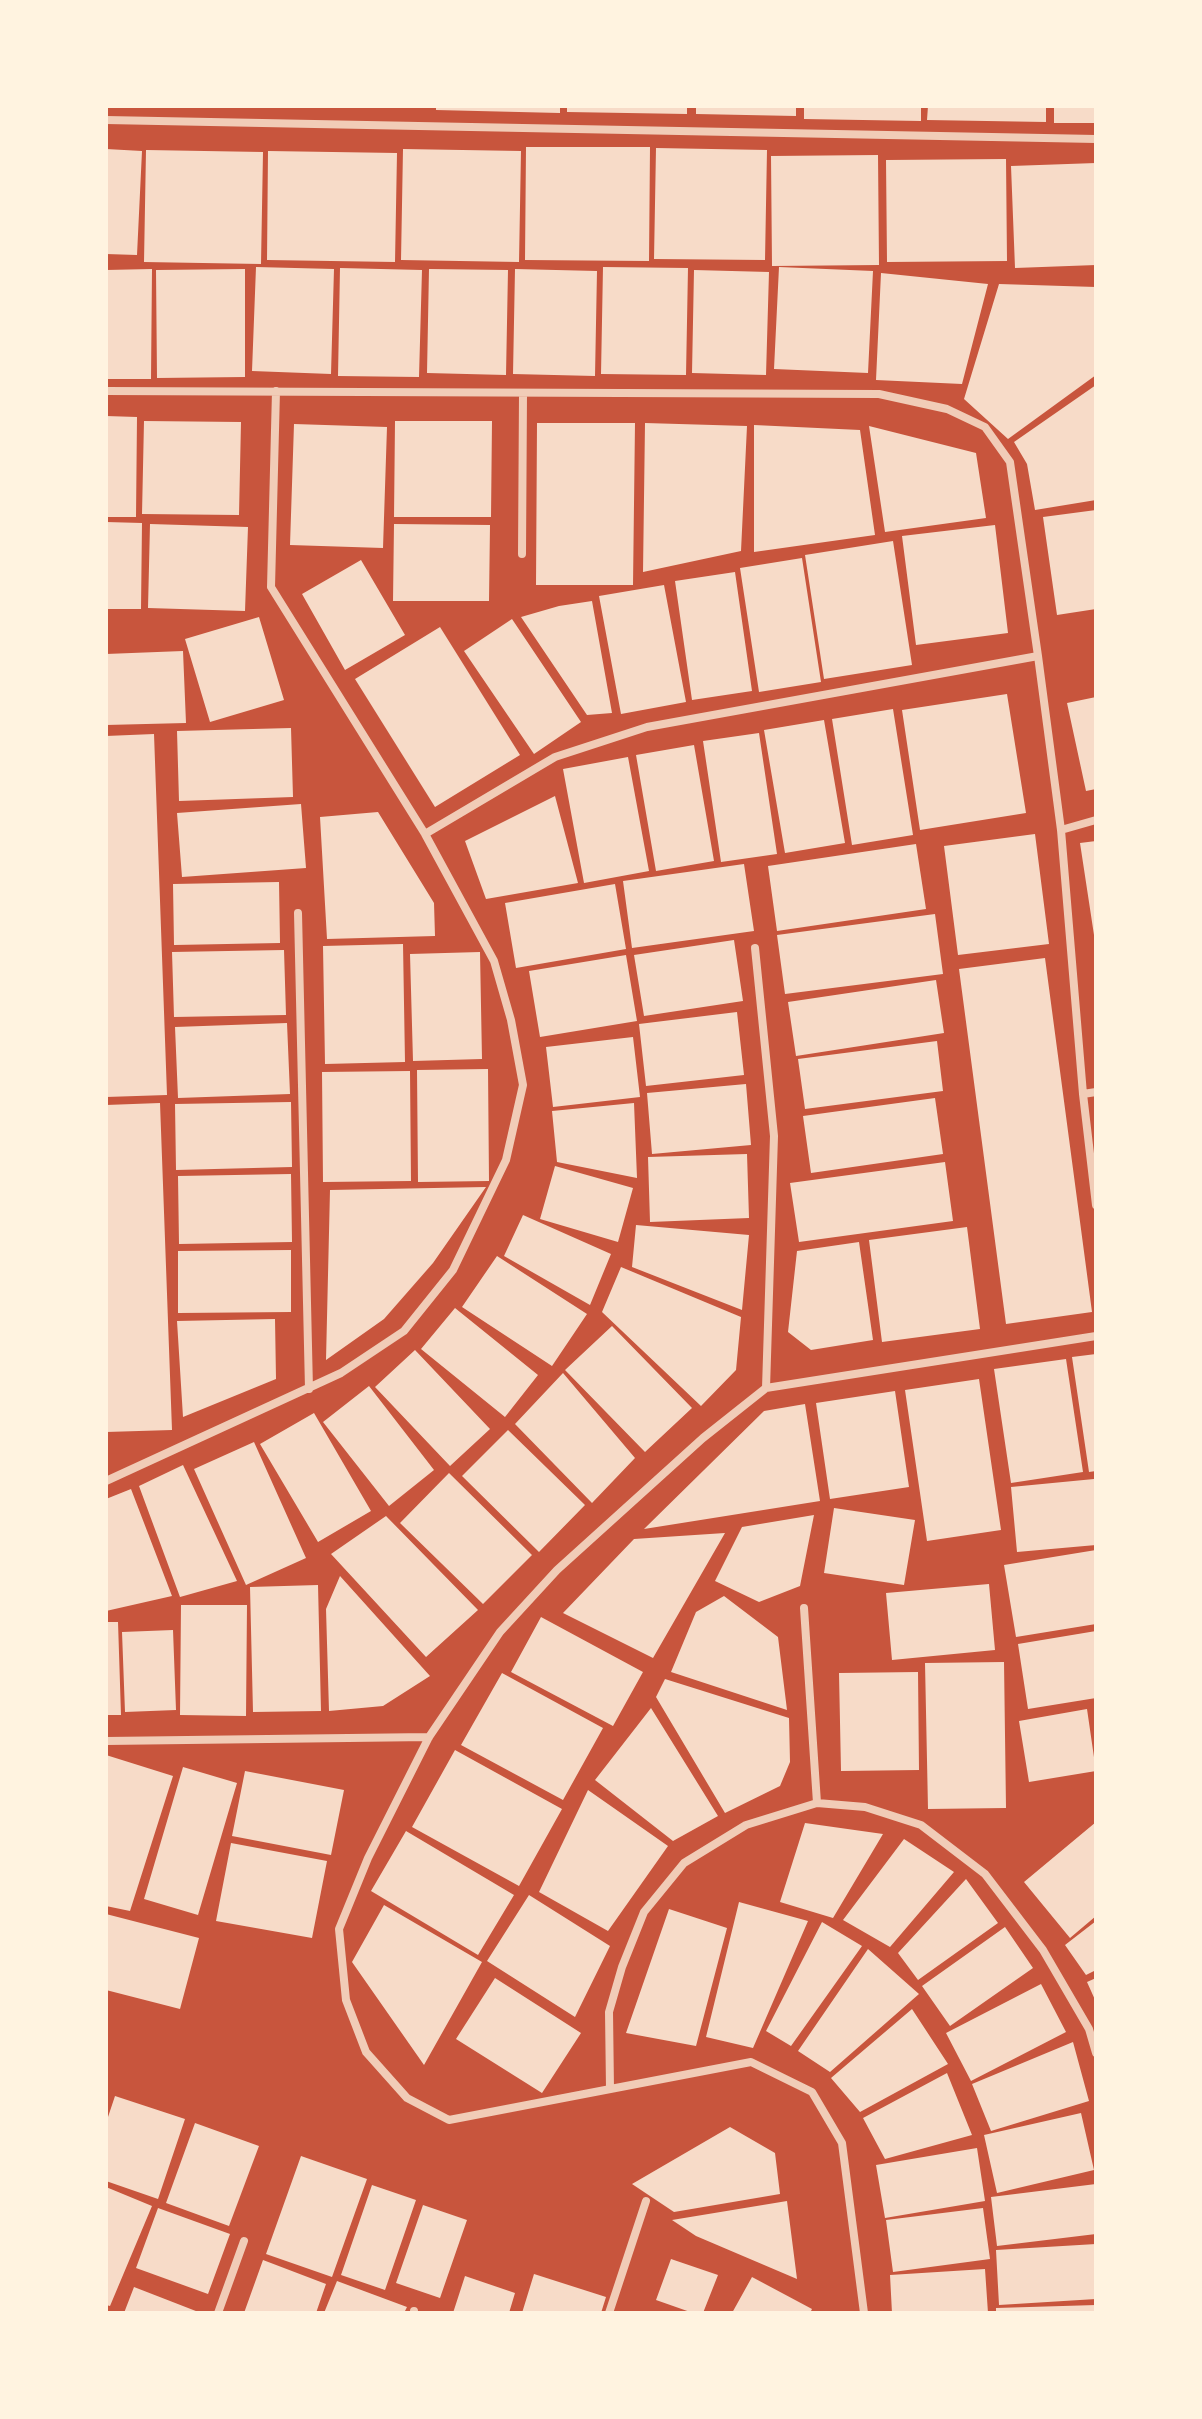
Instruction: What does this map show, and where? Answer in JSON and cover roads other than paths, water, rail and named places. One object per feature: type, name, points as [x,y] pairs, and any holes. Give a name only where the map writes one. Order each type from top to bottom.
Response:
[{"type":"street","points":[[106,120],[1096,139]]},
{"type":"street","points":[[106,391],[879,394],[947,409],[985,427],[1010,462],[1038,656],[1061,830],[1083,1094],[1096,1205]]},
{"type":"street","points":[[106,1481],[341,1373],[404,1331],[453,1270],[506,1160],[523,1085],[511,1020],[494,961],[425,834],[271,587],[276,391]]},
{"type":"street","points":[[522,554],[523,394]]},
{"type":"street","points":[[425,834],[555,757],[647,727],[1038,656]]},
{"type":"street","points":[[1061,830],[1096,820]]},
{"type":"street","points":[[298,913],[309,1389]]},
{"type":"street","points":[[755,948],[774,1136],[766,1388]]},
{"type":"street","points":[[1083,1094],[1096,1092]]},
{"type":"street","points":[[864,2313],[842,2143],[812,2092],[751,2062],[449,2120],[407,2098],[366,2052],[346,2000],[339,1929],[368,1858],[429,1737],[500,1632],[557,1570],[703,1438],[766,1388],[1096,1336]]},
{"type":"street","points":[[804,1608],[817,1803]]},
{"type":"street","points":[[106,1741],[429,1737]]},
{"type":"street","points":[[610,2089],[609,2012],[622,1967],[644,1912],[684,1863],[746,1825],[817,1803],[865,1807],[921,1825],[985,1874],[1043,1950],[1089,2029],[1096,2053]]},
{"type":"street","points":[[609,2313],[646,2201]]},
{"type":"street","points":[[218,2313],[244,2241]]}]
